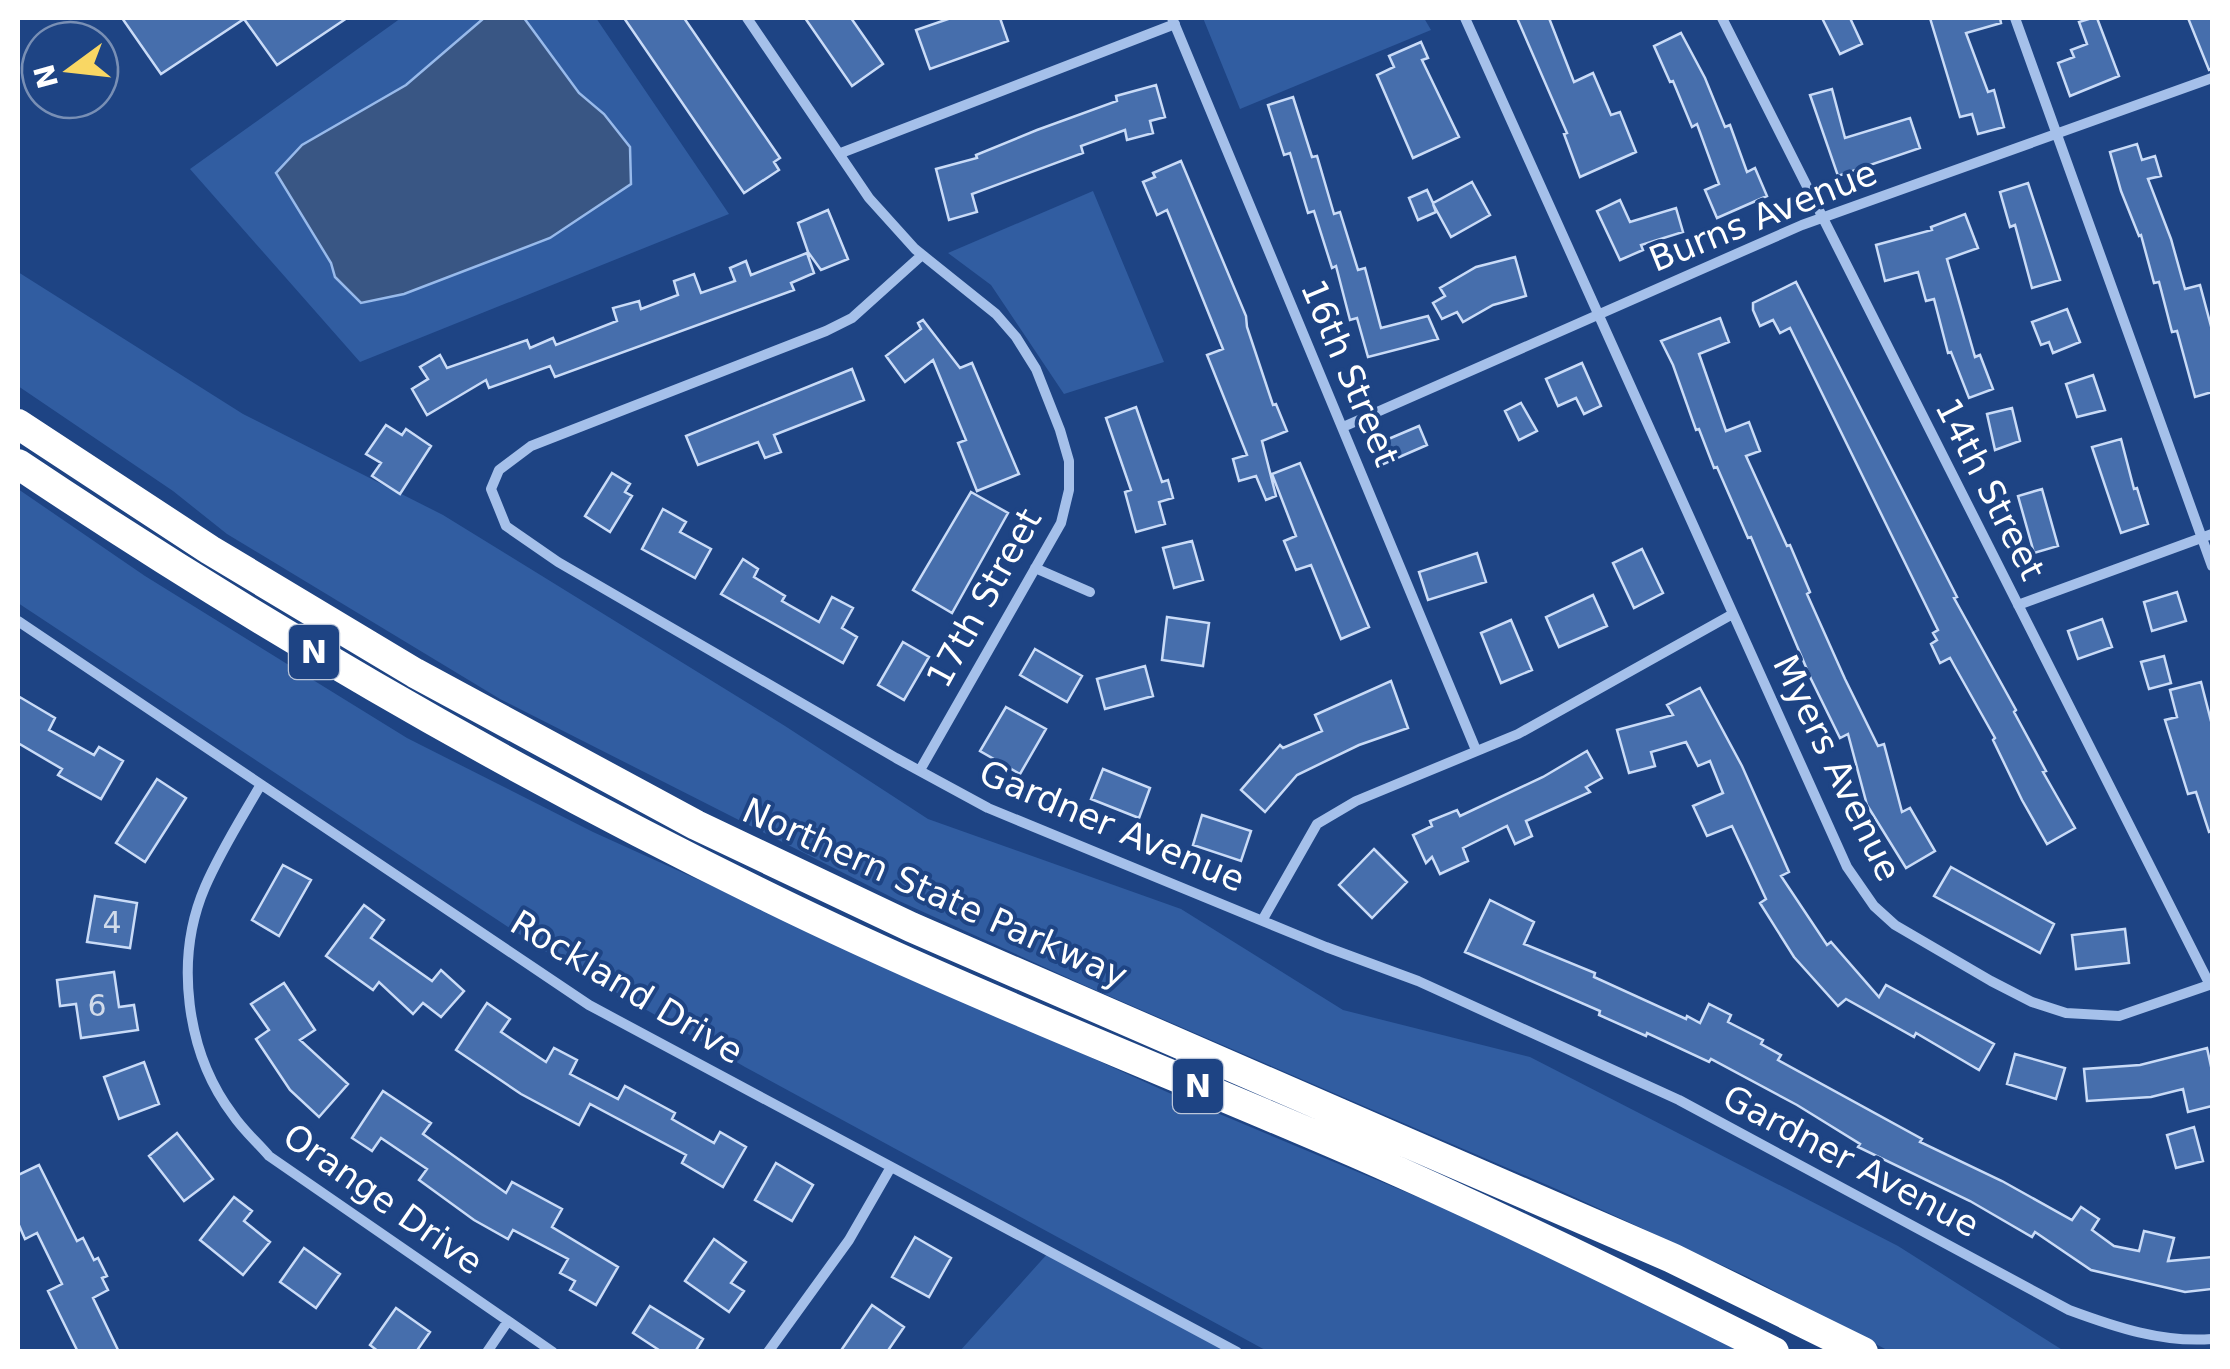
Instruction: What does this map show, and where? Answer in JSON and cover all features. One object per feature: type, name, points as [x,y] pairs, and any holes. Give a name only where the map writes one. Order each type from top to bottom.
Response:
[{"type":"highway","points":[[18,410],[73,460]]},
{"type":"highway","name":"Northern State Parkway","points":[[18,424],[210,550],[415,674],[696,824],[910,928],[1672,1258],[1863,1352]]},
{"type":"highway","name":"Northern State Parkway","points":[[18,464],[339,667],[696,861],[900,958],[1384,1165],[1774,1352]]},
{"type":"street","name":"17th Street","points":[[747,18],[869,198],[922,255],[996,314],[1016,337],[1036,369],[1069,461],[1069,490],[1061,523],[920,770]]},
{"type":"street","name":"Myers Avenue","points":[[1465,18],[1846,867],[1874,906],[1895,925],[1992,981],[2032,1002],[2066,1013],[2118,1016],[2211,985]]},
{"type":"street","name":"14th Street","points":[[1722,18],[2211,985]]},
{"type":"street","points":[[2015,18],[2207,536],[2212,566]]},
{"type":"street","points":[[841,154],[1174,21]]},
{"type":"street","name":"16th Street","points":[[1174,21],[1476,750]]},
{"type":"street","name":"Burns Avenue","points":[[1342,427],[1823,218],[2212,78]]},
{"type":"street","name":"Gardner Avenue","points":[[922,255],[852,318],[531,446],[498,470],[490,489],[506,526],[558,562],[988,808],[1418,982],[1679,1100],[2068,1310],[2119,1329],[2189,1341],[2212,1340]]},
{"type":"street","points":[[2018,605],[2207,536]]},
{"type":"street","points":[[1035,568],[1090,592]]},
{"type":"street","points":[[1264,919],[1317,824],[1356,801],[1518,734],[1731,614]]},
{"type":"street","name":"Rockland Drive","points":[[18,621],[589,1005],[1237,1352]]},
{"type":"street","name":"Orange Drive","points":[[260,786],[204,890],[190,944],[190,1013],[207,1071],[232,1115],[269,1156],[553,1352]]},
{"type":"street","points":[[768,1352],[849,1240],[891,1167]]},
{"type":"street","points":[[488,1352],[508,1321]]},
{"type":"shaded area","points":[[401,18],[596,18],[729,214],[360,362],[190,169]]},
{"type":"shaded area","points":[[484,18],[524,18],[579,93],[604,114],[630,147],[631,184],[550,238],[404,294],[361,303],[335,277],[331,263],[276,173],[302,145],[406,85]]},
{"type":"shaded area","points":[[1203,18],[1424,18],[1431,30],[1240,109]]},
{"type":"shaded area","points":[[1093,191],[1164,362],[1064,394],[991,285],[948,253]]},
{"type":"shaded area","points":[[18,272],[243,414],[443,515],[928,819],[1181,909],[1343,1010],[1530,1057],[1898,1246],[2064,1351],[1889,1351],[1750,1278],[1561,1191],[897,900],[500,699],[227,534],[173,491],[18,386]]},
{"type":"shaded area","points":[[18,489],[145,576],[407,738],[593,832],[1167,1092],[1530,1244],[1751,1351],[1267,1351],[745,1067],[543,950],[18,603]]},
{"type":"shaded area","points":[[1049,1252],[1237,1352],[959,1352]]},
{"type":"building","points":[[122,18],[347,18],[277,65],[244,19],[161,74]]},
{"type":"building","points":[[624,18],[684,18],[780,158],[774,162],[779,170],[744,193]]},
{"type":"building","points":[[805,18],[851,18],[883,64],[852,86]]},
{"type":"building","points":[[951,18],[1000,18],[1008,41],[930,69],[916,30]]},
{"type":"building","points":[[1517,18],[1549,18],[1574,82],[1593,73],[1611,115],[1620,112],[1636,152],[1580,177],[1564,134],[1567,133]]},
{"type":"building","points":[[1822,18],[1850,18],[1862,44],[1840,54]]},
{"type":"building","points":[[1930,18],[2000,18],[2001,23],[1966,33],[1988,92],[1994,90],[2004,127],[1978,134],[1972,114],[1960,117]]},
{"type":"building","points":[[2097,18],[2119,76],[2070,96],[2058,63],[2074,57],[2071,50],[2087,44],[2079,22]]},
{"type":"building","points":[[2188,18],[2212,18],[2212,69],[2209,70]]},
{"type":"building","points":[[1681,33],[1725,127],[1730,125],[1747,172],[1755,168],[1767,196],[1717,218],[1705,190],[1719,184],[1697,124],[1692,127],[1654,46]]},
{"type":"building","points":[[1421,42],[1428,58],[1422,60],[1459,137],[1413,158],[1377,75],[1394,67],[1389,56]]},
{"type":"building","points":[[1156,85],[1165,117],[1150,121],[1153,133],[1127,140],[1125,130],[1081,146],[1083,153],[972,194],[977,212],[949,220],[936,169],[977,158],[976,155],[1037,130],[1117,101],[1116,96]]},
{"type":"building","points":[[1832,89],[1845,138],[1910,118],[1920,148],[1838,176],[1810,95]]},
{"type":"building","points":[[1293,97],[1312,157],[1317,156],[1334,214],[1340,212],[1358,270],[1365,268],[1381,328],[1428,316],[1438,339],[1368,357],[1357,318],[1350,320],[1336,266],[1332,268],[1314,211],[1308,213],[1290,153],[1284,155],[1268,105]]},
{"type":"building","points":[[2137,144],[2142,160],[2155,156],[2161,176],[2148,179],[2185,289],[2200,285],[2212,330],[2212,392],[2195,397],[2177,331],[2172,332],[2159,282],[2154,283],[2110,152]]},
{"type":"building","points":[[1181,161],[1246,316],[1273,405],[1276,404],[1287,431],[1262,441],[1276,496],[1266,500],[1256,476],[1239,481],[1233,459],[1247,455],[1207,355],[1223,349],[1167,210],[1157,215],[1143,182],[1155,177],[1153,173]]},
{"type":"building","points":[[1472,182],[1490,215],[1451,237],[1433,204],[1436,212],[1418,220],[1409,198],[1427,190],[1433,203]]},
{"type":"building","points":[[2028,183],[2060,280],[2032,288],[2015,225],[2010,227],[2000,192]]},
{"type":"building","points":[[1620,200],[1630,222],[1676,208],[1683,232],[1641,245],[1643,250],[1620,260],[1597,211]]},
{"type":"building","points":[[828,210],[848,259],[821,270],[808,252],[798,223]]},
{"type":"building","points":[[1965,214],[1978,248],[1947,259],[1975,357],[1980,355],[1993,389],[1969,398],[1951,352],[1948,353],[1934,299],[1926,301],[1918,272],[1885,281],[1876,245],[1932,230],[1931,227]]},
{"type":"building","points":[[807,253],[814,273],[791,283],[794,290],[555,377],[550,366],[489,388],[486,380],[427,415],[412,389],[428,379],[420,367],[440,355],[447,368],[527,340],[530,348],[553,338],[556,345],[617,321],[613,308],[639,301],[641,309],[678,295],[674,281],[694,274],[701,293],[735,281],[730,268],[746,261],[751,275]]},
{"type":"building","points":[[1515,257],[1526,296],[1493,305],[1463,322],[1457,312],[1442,319],[1433,303],[1445,296],[1440,288],[1476,267]]},
{"type":"building","points":[[1796,282],[1957,597],[1954,598],[2075,828],[2047,844],[1950,658],[1940,663],[1931,644],[1937,640],[1933,633],[1938,630],[1790,328],[1780,333],[1773,320],[1760,326],[1753,303]]},
{"type":"building","points":[[2067,309],[2080,342],[2053,353],[2049,342],[2041,345],[2032,322]]},
{"type":"building","points":[[1720,318],[1729,342],[1699,354],[1726,431],[1749,422],[1760,451],[1746,456],[1787,546],[1790,545],[1845,679],[1878,746],[1884,744],[1902,812],[1910,808],[1935,851],[1906,868],[1867,805],[1848,734],[1840,738],[1811,679],[1751,537],[1748,538],[1717,467],[1714,468],[1699,429],[1696,430],[1661,341]]},
{"type":"building","points":[[923,320],[960,368],[972,363],[1019,474],[977,491],[958,443],[966,440],[933,360],[905,382],[886,356],[921,329],[918,323]]},
{"type":"building","points":[[1582,363],[1601,406],[1584,414],[1576,398],[1558,406],[1546,379]]},
{"type":"building","points":[[852,369],[864,400],[774,435],[781,452],[765,458],[758,442],[698,465],[686,436]]},
{"type":"building","points":[[2093,375],[2105,410],[2077,417],[2066,384]]},
{"type":"building","points":[[1521,403],[1537,431],[1519,440],[1505,411]]},
{"type":"building","points":[[1136,407],[1162,482],[1168,480],[1173,498],[1159,502],[1165,524],[1136,532],[1125,492],[1131,490],[1106,418]]},
{"type":"building","points":[[2012,408],[2020,441],[1995,450],[1987,414]]},
{"type":"building","points":[[386,425],[402,435],[406,429],[431,446],[400,494],[372,476],[381,463],[366,454]]},
{"type":"building","points":[[1419,426],[1427,445],[1381,465],[1372,446]]},
{"type":"building","points":[[2121,439],[2148,524],[2121,533],[2092,447]]},
{"type":"building","points":[[1300,463],[1369,627],[1341,639],[1311,565],[1296,570],[1284,541],[1296,536],[1272,474]]},
{"type":"building","points":[[612,473],[630,484],[625,492],[632,496],[610,532],[585,516]]},
{"type":"building","points":[[2042,489],[2058,546],[2034,553],[2018,496]]},
{"type":"building","points":[[971,492],[1008,513],[952,613],[913,590]]},
{"type":"building","points":[[663,509],[686,522],[680,532],[711,549],[695,578],[642,549]]},
{"type":"building","points":[[1192,541],[1203,580],[1174,588],[1163,548]]},
{"type":"building","points":[[1642,549],[1663,593],[1634,608],[1613,563]]},
{"type":"building","points":[[1477,553],[1486,582],[1428,600],[1419,572]]},
{"type":"building","points":[[743,559],[758,569],[754,577],[785,596],[782,601],[819,622],[832,597],[853,608],[842,628],[857,637],[843,663],[721,594]]},
{"type":"building","points":[[2177,592],[2186,621],[2152,631],[2144,602]]},
{"type":"building","points":[[1593,595],[1607,626],[1559,647],[1546,617]]},
{"type":"building","points":[[1167,617],[1209,623],[1203,666],[1162,660]]},
{"type":"building","points":[[2102,619],[2112,647],[2078,659],[2068,631]]},
{"type":"building","points":[[1511,620],[1532,670],[1501,683],[1481,633]]},
{"type":"building","points":[[903,642],[929,657],[904,700],[878,685]]},
{"type":"building","points":[[1035,649],[1082,676],[1067,702],[1020,675]]},
{"type":"building","points":[[2164,656],[2171,683],[2149,689],[2141,662]]},
{"type":"building","points":[[1145,666],[1153,696],[1105,709],[1097,679]]},
{"type":"building","points":[[1391,681],[1408,728],[1359,745],[1297,775],[1265,812],[1241,790],[1280,745],[1283,748],[1322,731],[1315,715]]},
{"type":"building","points":[[2201,682],[2212,725],[2209,832],[2196,792],[2188,794],[2165,720],[2177,717],[2170,690]]},
{"type":"building","points":[[1700,688],[1742,766],[1789,872],[1781,876],[1827,945],[1831,942],[1879,997],[1886,985],[1994,1044],[1979,1070],[1846,999],[1838,1006],[1794,957],[1760,903],[1766,899],[1732,826],[1707,836],[1693,806],[1723,793],[1710,761],[1698,766],[1686,742],[1651,752],[1655,766],[1629,773],[1617,730],[1673,715],[1667,705]]},
{"type":"building","points":[[18,696],[55,718],[49,730],[94,755],[99,747],[123,761],[101,799],[58,775],[62,769],[18,743]]},
{"type":"building","points":[[1006,707],[1046,729],[1020,774],[980,751]]},
{"type":"building","points":[[1587,751],[1602,778],[1586,787],[1590,792],[1526,821],[1532,836],[1515,844],[1507,826],[1463,848],[1468,861],[1440,874],[1432,857],[1426,863],[1413,835],[1432,826],[1430,821],[1457,810],[1460,816],[1543,777]]},
{"type":"building","points":[[1103,769],[1150,788],[1139,818],[1091,799]]},
{"type":"building","points":[[157,779],[186,798],[145,862],[116,843]]},
{"type":"building","points":[[1202,815],[1251,831],[1241,861],[1193,845]]},
{"type":"building","points":[[1374,849],[1407,882],[1372,918],[1339,885]]},
{"type":"building","points":[[283,865],[311,880],[279,936],[252,920]]},
{"type":"building","points":[[1951,867],[2054,924],[2040,953],[1934,896]]},
{"type":"building","points":[[95,896],[137,903],[130,948],[87,942]]},
{"type":"building","points":[[1490,900],[1534,922],[1524,944],[1595,973],[1594,977],[1686,1019],[1687,1016],[1700,1023],[1709,1004],[1731,1015],[1728,1022],[1763,1040],[1761,1044],[1781,1055],[1778,1060],[1922,1139],[1920,1142],[2072,1220],[2081,1207],[2099,1219],[2092,1230],[2114,1246],[2139,1251],[2144,1231],[2174,1238],[2168,1261],[2212,1257],[2212,1289],[2185,1292],[2091,1270],[2035,1232],[2032,1237],[1970,1201],[1858,1147],[1860,1144],[1797,1105],[1711,1059],[1709,1062],[1647,1033],[1646,1036],[1599,1015],[1600,1011],[1465,952]]},
{"type":"building","points":[[364,905],[384,920],[371,938],[432,981],[441,970],[464,991],[441,1017],[423,1003],[413,1014],[379,982],[373,990],[326,956]]},
{"type":"building","points":[[2125,929],[2129,963],[2076,969],[2072,935]]},
{"type":"building","points":[[114,972],[119,1007],[134,1005],[138,1030],[81,1038],[76,1004],[60,1006],[57,980]]},
{"type":"building","points":[[284,983],[315,1030],[300,1040],[348,1084],[319,1117],[290,1090],[256,1039],[269,1030],[251,1004]]},
{"type":"building","points":[[487,1003],[510,1019],[501,1032],[546,1062],[554,1048],[577,1060],[570,1074],[618,1099],[625,1086],[675,1113],[672,1119],[714,1143],[720,1132],[746,1147],[723,1187],[682,1163],[686,1155],[590,1104],[579,1125],[521,1094],[456,1050]]},
{"type":"building","points":[[2207,1048],[2212,1071],[2212,1106],[2188,1112],[2183,1089],[2151,1097],[2087,1101],[2084,1069],[2140,1065]]},
{"type":"building","points":[[2015,1054],[2065,1068],[2056,1099],[2007,1084]]},
{"type":"building","points":[[144,1062],[159,1104],[119,1119],[104,1077]]},
{"type":"building","points":[[383,1091],[431,1123],[423,1134],[506,1193],[512,1182],[562,1209],[552,1227],[618,1267],[596,1305],[570,1290],[575,1281],[560,1273],[568,1259],[513,1230],[508,1239],[474,1220],[419,1180],[427,1169],[381,1138],[372,1151],[352,1138]]},
{"type":"building","points":[[2194,1127],[2203,1161],[2176,1168],[2167,1135]]},
{"type":"building","points":[[177,1133],[213,1179],[184,1201],[149,1156]]},
{"type":"building","points":[[776,1163],[813,1185],[792,1221],[755,1200]]},
{"type":"building","points":[[39,1165],[77,1241],[83,1238],[107,1276],[102,1278],[108,1290],[93,1298],[119,1352],[78,1352],[48,1291],[62,1284],[37,1233],[25,1239],[18,1223],[18,1175]]},
{"type":"building","points":[[234,1197],[252,1211],[244,1221],[270,1242],[243,1275],[200,1240]]},
{"type":"building","points":[[915,1237],[951,1258],[929,1297],[892,1277]]},
{"type":"building","points":[[714,1239],[746,1262],[731,1283],[744,1291],[729,1312],[685,1281]]},
{"type":"building","points":[[304,1248],[340,1274],[316,1308],[280,1282]]},
{"type":"building","points":[[872,1305],[904,1327],[887,1352],[840,1352]]},
{"type":"building","points":[[650,1306],[703,1339],[695,1352],[662,1352],[633,1333]]},
{"type":"building","points":[[396,1308],[430,1332],[416,1352],[379,1352],[370,1345]]}]
